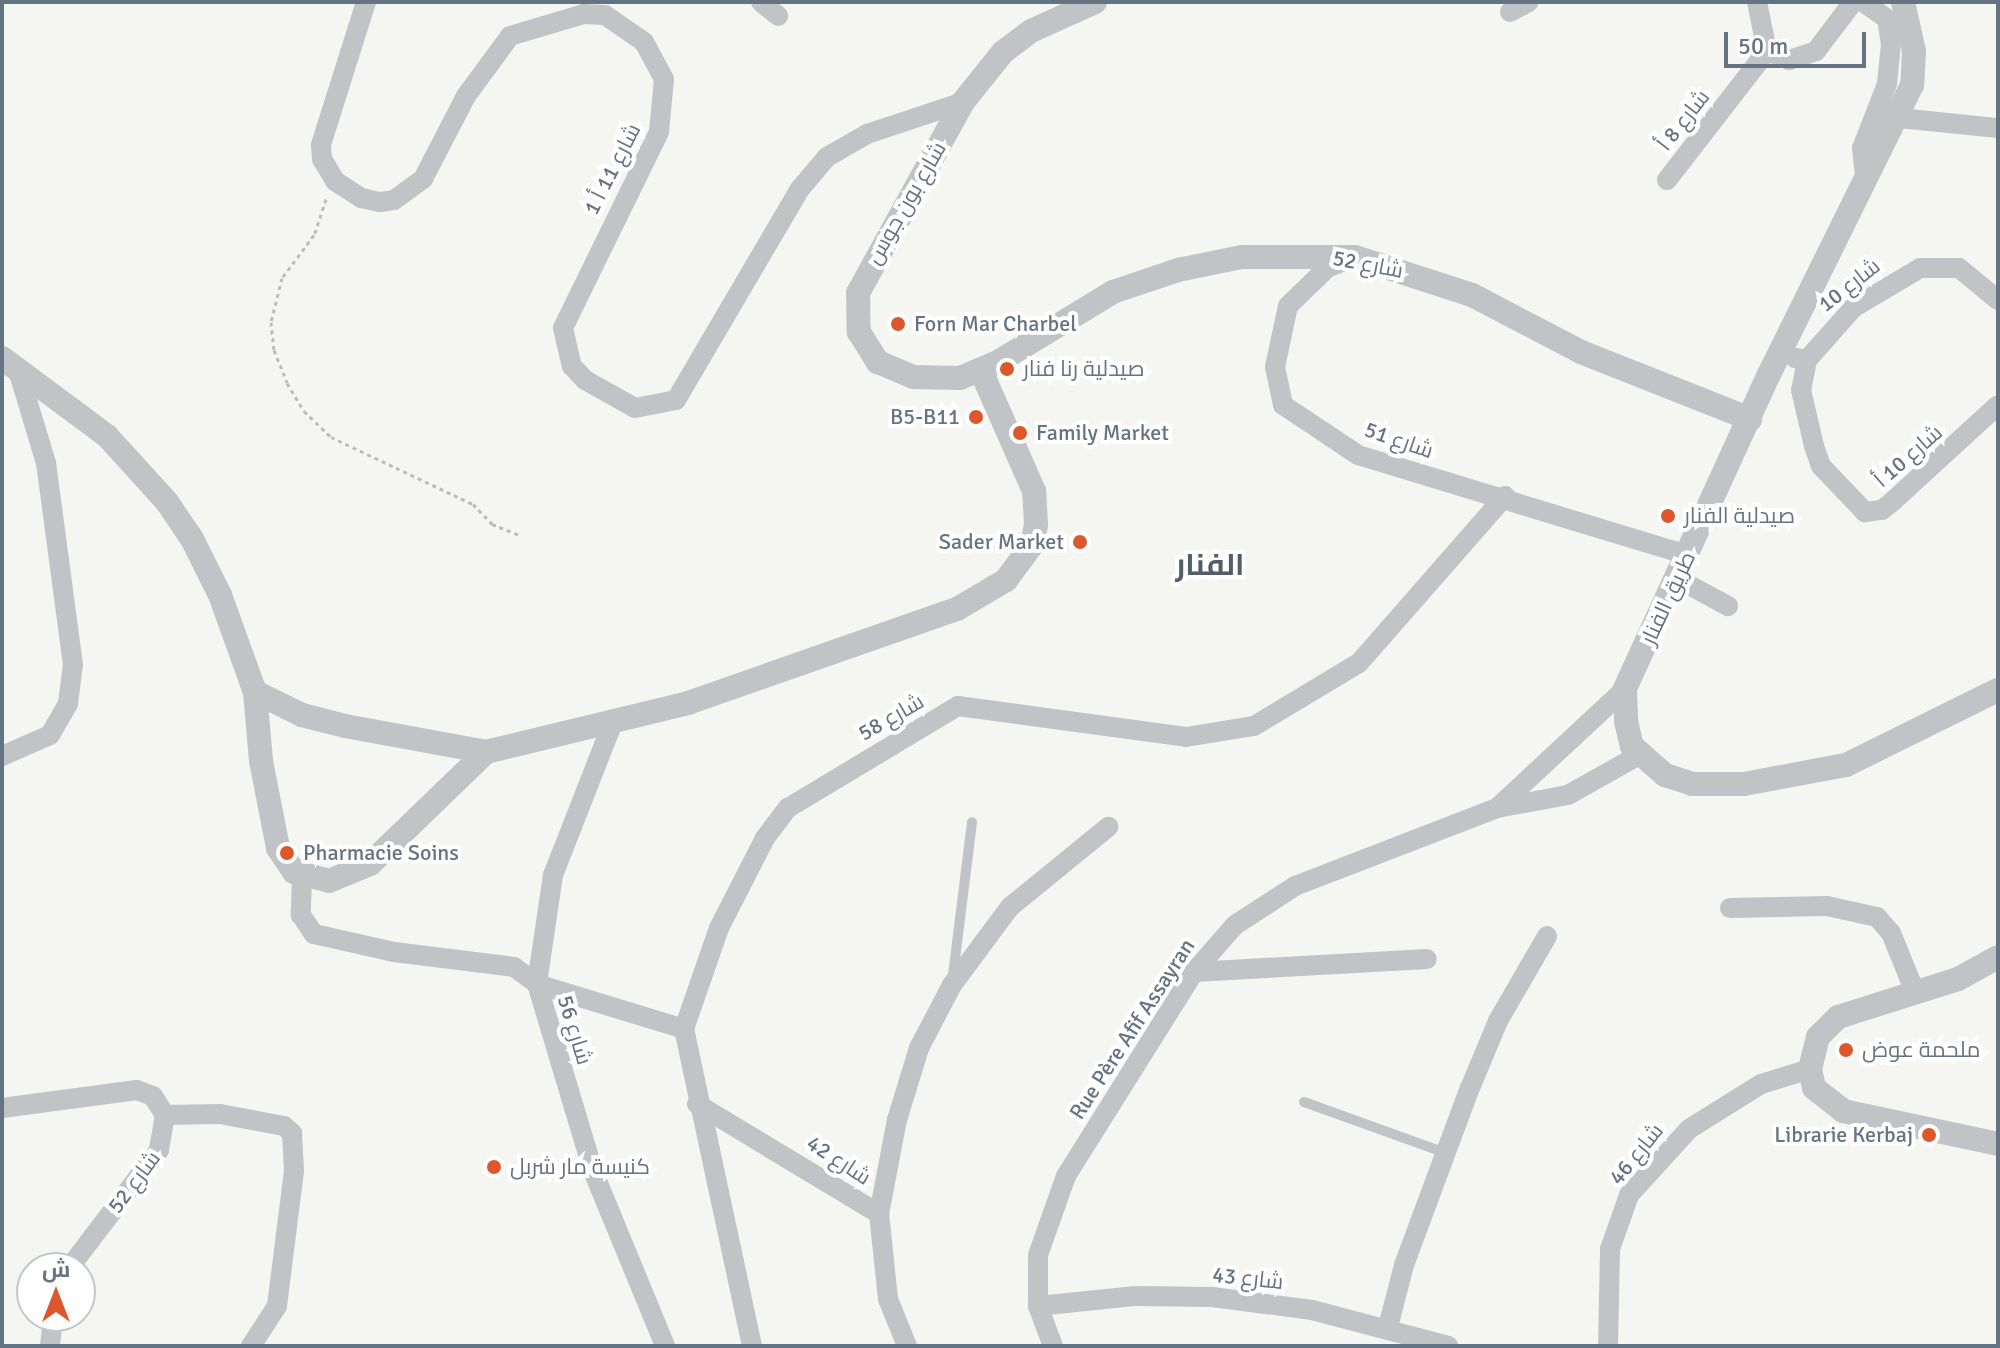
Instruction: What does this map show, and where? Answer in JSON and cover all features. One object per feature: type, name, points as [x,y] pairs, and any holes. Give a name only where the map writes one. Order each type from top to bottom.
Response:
[{"type":"street","points":[[328,172],[321,145],[366,2]]},
{"type":"street","points":[[761,2],[778,16]]},
{"type":"street","name":"شارع بون جوس","points":[[981,371],[933,380],[893,370],[868,350],[856,318],[868,267],[963,102],[1003,52],[1031,31],[1095,2]]},
{"type":"street","points":[[1510,12],[1529,2]]},
{"type":"street","points":[[1757,2],[1767,51],[1780,59],[1812,54],[1853,2]]},
{"type":"street","points":[[1863,2],[1887,19],[1891,44],[1887,84],[1862,148],[1865,175]]},
{"type":"street","name":"طريق الفنار","points":[[1639,755],[1628,735],[1625,689],[1779,354],[1865,175],[1899,118],[1912,85],[1914,61],[1903,2]]},
{"type":"street","name":"شارع 11 أ 1","points":[[328,172],[361,198],[394,200],[423,179],[466,96],[510,36],[584,14],[605,15],[627,26],[644,42],[664,79],[664,113],[659,132],[581,284],[563,328],[572,366],[600,392],[635,408],[651,408],[676,400],[799,190],[827,157],[867,134],[963,102]]},
{"type":"street","name":"شارع 8 أ","points":[[1667,180],[1767,51]]},
{"type":"street","points":[[1899,118],[1998,128]]},
{"type":"street","name":"شارع 52","points":[[981,371],[1113,292],[1178,270],[1242,257],[1355,257],[1472,295],[1581,352],[1750,419]]},
{"type":"street","name":"شارع 51","points":[[1355,257],[1327,268],[1288,306],[1275,367],[1283,405],[1358,455],[1505,496],[1688,555]]},
{"type":"street","name":"شارع 10","points":[[1807,360],[1853,308],[1920,268],[1959,268],[1998,300]]},
{"type":"street","points":[[1779,354],[1807,360]]},
{"type":"street","name":"شارع 10 أ","points":[[1807,360],[1801,390],[1821,466],[1865,512],[1882,510],[1998,405]]},
{"type":"street","points":[[10,364],[107,436],[167,502],[220,595],[255,692],[261,761],[278,848],[288,866],[302,877],[329,881],[370,864],[486,752]]},
{"type":"street","points":[[2,756],[50,735],[68,704],[73,665],[46,463],[10,364]]},
{"type":"street","points":[[255,692],[302,715],[486,752],[688,703],[957,609],[1006,580],[1032,545],[1037,508],[981,371]]},
{"type":"street","name":"شارع 58","points":[[752,1346],[697,1104],[684,1029],[704,959],[765,838],[788,808],[822,784],[958,706],[1186,737],[1254,726],[1359,663],[1505,496]]},
{"type":"street","points":[[1678,579],[1728,606]]},
{"type":"street","name":"Rue Père Afif Assayran","points":[[1497,808],[1625,689]]},
{"type":"street","points":[[1639,755],[1665,775],[1692,784],[1789,779],[1846,765],[1998,690]]},
{"type":"street","name":"شارع 56","points":[[613,722],[553,875],[537,984],[593,1171],[665,1346]]},
{"type":"street","name":"Rue Père Afif Assayran","points":[[1053,1346],[1038,1306],[1038,1255],[1066,1176],[1194,972],[1259,905],[1497,808],[1568,795],[1639,755]]},
{"type":"street","points":[[879,1214],[897,1120],[919,1048],[952,985],[1010,907],[1108,827]]},
{"type":"street","points":[[302,877],[301,915],[314,934],[394,952],[514,967],[537,984],[684,1029]]},
{"type":"street","points":[[1730,908],[1827,906],[1877,917],[1891,933],[1915,992]]},
{"type":"street","points":[[1401,1346],[1388,1327],[1404,1265],[1498,1021],[1547,936]]},
{"type":"street","points":[[1998,957],[1958,979],[1838,1017],[1818,1037],[1810,1069],[1814,1088],[1843,1111],[1998,1144]]},
{"type":"street","points":[[1194,972],[1427,959]]},
{"type":"street","name":"شارع 46","points":[[1608,1346],[1610,1249],[1629,1195],[1689,1129],[1761,1084],[1810,1069]]},
{"type":"street","points":[[2,1108],[137,1090],[153,1096],[165,1115],[220,1114],[284,1126],[292,1133],[294,1171],[277,1306],[251,1346]]},
{"type":"street","name":"شارع 42","points":[[697,1104],[879,1214],[888,1299],[907,1346]]},
{"type":"street","name":"شارع 52","points":[[81,1252],[159,1150],[166,1134],[165,1115]]},
{"type":"street","name":"شارع 43","points":[[1038,1306],[1135,1296],[1212,1297],[1312,1310],[1388,1327],[1448,1346]]},
{"type":"lane","points":[[952,985],[972,822]]},
{"type":"lane","points":[[1304,1102],[1448,1153]]},
{"type":"path","points":[[328,172],[326,208],[299,260],[282,278],[271,322],[274,350],[287,383],[304,411],[331,437],[473,504],[492,524],[519,535]]},
{"type":"place","name":"Forn Mar Charbel","points":[[898,324]]},
{"type":"place","name":"صيدلية رنا فنار","points":[[1007,369]]},
{"type":"place","name":"B5-B11","points":[[976,417]]},
{"type":"place","name":"Family Market","points":[[1020,433]]},
{"type":"place","name":"صيدلية الفنار","points":[[1668,516]]},
{"type":"place","name":"Sader Market","points":[[1080,542]]},
{"type":"place","name":"Pharmacie Soins","points":[[287,853]]},
{"type":"place","name":"ملحمة عوض","points":[[1846,1050]]},
{"type":"place","name":"Librarie Kerbaj","points":[[1929,1135]]},
{"type":"place","name":"كنيسة مار شربل","points":[[494,1167]]},
{"type":"district","name":"الفنار","points":[[1210,566]]}]
